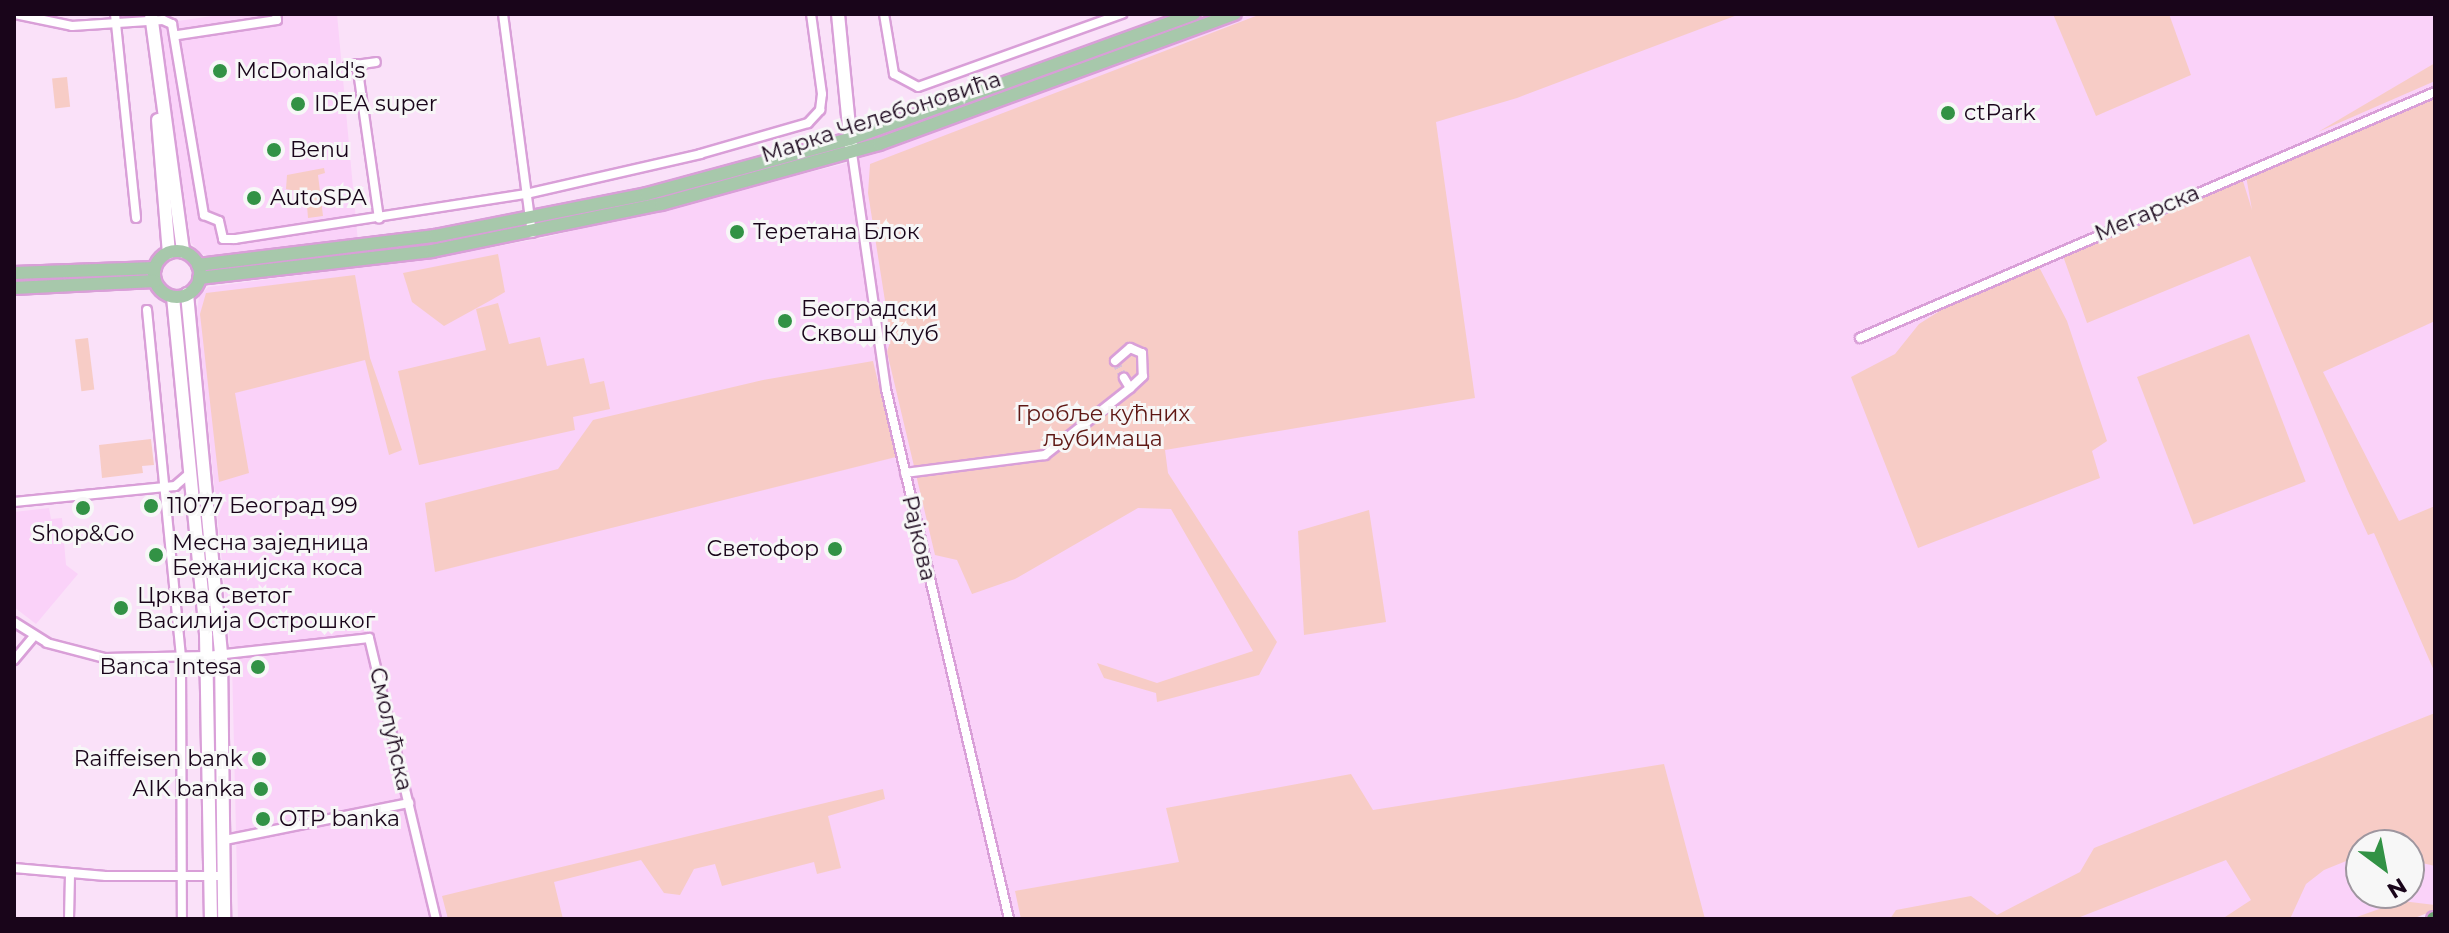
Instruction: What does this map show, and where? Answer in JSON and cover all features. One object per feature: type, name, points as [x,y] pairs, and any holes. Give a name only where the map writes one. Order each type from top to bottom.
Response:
[{"type":"main road","points":[[838,14],[852,153]]},
{"type":"main road","name":"Марка Челебоновића","points":[[198,265],[531,226],[850,139],[1194,14]]},
{"type":"main road","name":"Марка Челебоновића","points":[[199,278],[376,259],[852,153],[1235,14]]},
{"type":"main road","points":[[151,18],[169,253],[155,275]]},
{"type":"main road","points":[[157,77],[183,252],[198,265],[199,278],[187,294],[173,297]]},
{"type":"main road","points":[[169,253],[183,252]]},
{"type":"main road","points":[[14,273],[155,275],[173,297],[214,656],[211,919]]},
{"type":"main road","points":[[14,288],[155,275]]},
{"type":"main road","points":[[187,294],[225,840],[224,919]]},
{"type":"street","points":[[15,14],[62,25],[117,25],[151,18],[168,21],[178,35],[277,20],[276,14]]},
{"type":"street","points":[[115,14],[136,218]]},
{"type":"street","points":[[503,14],[531,226]]},
{"type":"street","name":"Марка Челебоновића","points":[[178,35],[204,215],[219,221],[223,239],[526,194],[771,135],[811,122],[820,110],[811,14]]},
{"type":"street","points":[[884,14],[894,74],[918,87],[1122,14]]},
{"type":"street","points":[[376,62],[352,65],[379,218]]},
{"type":"street","name":"Мегарска","points":[[1860,338],[2435,92]]},
{"type":"street","name":"Рајкова","points":[[852,153],[879,353],[1009,919]]},
{"type":"street","points":[[147,310],[181,658],[182,919]]},
{"type":"street","points":[[905,473],[1045,455],[1145,373],[1142,353],[1130,348],[1115,361]]},
{"type":"street","points":[[1124,378],[1130,388]]},
{"type":"street","points":[[14,502],[175,486],[191,472]]},
{"type":"street","points":[[175,486],[194,498]]},
{"type":"street","points":[[14,622],[34,636],[94,657],[214,656]]},
{"type":"street","points":[[14,660],[34,636]]},
{"type":"street","name":"Смолућска","points":[[214,656],[369,638],[436,919]]},
{"type":"street","points":[[225,840],[409,803]]},
{"type":"street","points":[[14,868],[70,874],[225,876]]},
{"type":"street","points":[[69,919],[70,874]]},
{"type":"shaded area","points":[[226,14],[337,14],[358,242],[220,258],[202,254],[191,243],[158,16],[178,21]]},
{"type":"shaded area","points":[[1252,14],[2435,14],[2435,910],[2412,919],[238,919],[232,661],[197,314],[199,296],[208,287],[432,258],[543,238],[847,163]]},
{"type":"shaded area","points":[[49,508],[51,519],[62,518],[66,565],[78,574],[36,624],[14,607],[14,512]]},
{"type":"green space","name":"Гробље кућних љубимаца","points":[[1261,14],[1740,14],[1517,98],[1436,122],[1475,398],[1165,450],[1168,473],[1277,642],[1259,675],[1157,702],[1156,693],[1104,678],[1097,663],[1157,683],[1253,651],[1171,509],[1138,508],[1015,579],[972,594],[957,560],[935,555],[887,352],[891,339],[868,193],[870,164]]},
{"type":"green space","points":[[2053,14],[2169,14],[2191,75],[2096,116]]},
{"type":"green space","points":[[2435,63],[2435,81],[2318,132]]},
{"type":"green space","points":[[67,77],[70,107],[55,108],[52,79]]},
{"type":"green space","points":[[2435,98],[2435,321],[2323,372],[2399,521],[2435,506],[2435,673],[2374,533],[2368,535],[2347,489],[2250,256],[2087,323],[2063,256],[2242,178],[2252,210],[2246,176]]},
{"type":"green space","points":[[324,168],[325,173],[318,175],[323,216],[308,218],[306,193],[286,189],[287,175]]},
{"type":"green space","points":[[498,254],[505,292],[493,299],[444,326],[412,302],[403,273]]},
{"type":"green space","points":[[2038,265],[2067,321],[2107,441],[2092,451],[2100,478],[1918,548],[1851,377],[1895,354],[1919,324],[1962,297]]},
{"type":"green space","points":[[355,275],[370,358],[402,450],[389,455],[365,360],[235,393],[249,473],[219,482],[200,314],[206,293]]},
{"type":"green space","points":[[498,303],[509,344],[540,337],[547,366],[584,358],[590,384],[604,381],[610,409],[573,417],[575,430],[419,465],[398,371],[486,350],[476,309]]},
{"type":"green space","points":[[2249,334],[2306,482],[2194,525],[2137,377]]},
{"type":"green space","points":[[88,338],[94,390],[81,391],[75,340]]},
{"type":"green space","points":[[873,361],[896,457],[435,572],[425,503],[558,469],[593,420],[763,380]]},
{"type":"green space","points":[[151,439],[154,465],[142,466],[143,473],[102,478],[99,445]]},
{"type":"green space","points":[[1369,510],[1386,622],[1304,635],[1298,531]]},
{"type":"green space","points":[[2435,713],[2435,866],[2425,864],[2425,829],[2345,829],[2345,861],[2324,870],[2306,884],[2290,919],[2222,919],[2251,900],[2226,860],[2075,919],[1890,919],[1896,910],[1971,896],[1997,915],[2080,872],[2094,848]]},
{"type":"green space","points":[[1664,764],[1705,919],[1021,919],[1015,891],[1179,862],[1166,808],[1351,774],[1373,810]]},
{"type":"green space","points":[[883,789],[885,799],[828,816],[841,868],[817,874],[814,862],[722,886],[715,864],[694,869],[680,895],[664,893],[641,860],[554,882],[563,919],[448,919],[442,896]]},
{"type":"green space","points":[[2425,904],[2435,905],[2435,910],[2412,919],[2351,919],[2379,909],[2425,909]]},
{"type":"tunnel","points":[[1115,361],[1124,378]]},
{"type":"place","name":"McDonald's","points":[[220,71]]},
{"type":"place","name":"IDEA super","points":[[298,104]]},
{"type":"place","name":"ctPark","points":[[1948,113]]},
{"type":"place","name":"Benu","points":[[274,150]]},
{"type":"place","name":"AutoSPA","points":[[254,198]]},
{"type":"place","name":"Теретана Блок","points":[[737,232]]},
{"type":"place","name":"Београдски Сквош Клуб","points":[[785,321]]},
{"type":"place","name":"11077 Београд 99","points":[[151,506]]},
{"type":"place","name":"Shop&Go","points":[[83,508]]},
{"type":"place","name":"Светофор","points":[[835,549]]},
{"type":"place","name":"Месна заједница Бежанијска коса","points":[[156,555]]},
{"type":"place","name":"Црква Светог Василија Острошког","points":[[121,608]]},
{"type":"place","name":"Banca Intesa","points":[[258,667]]},
{"type":"place","name":"Raiffeisen bank","points":[[259,759]]},
{"type":"place","name":"AIK banka","points":[[261,789]]},
{"type":"place","name":"OTP banka","points":[[263,819]]}]
